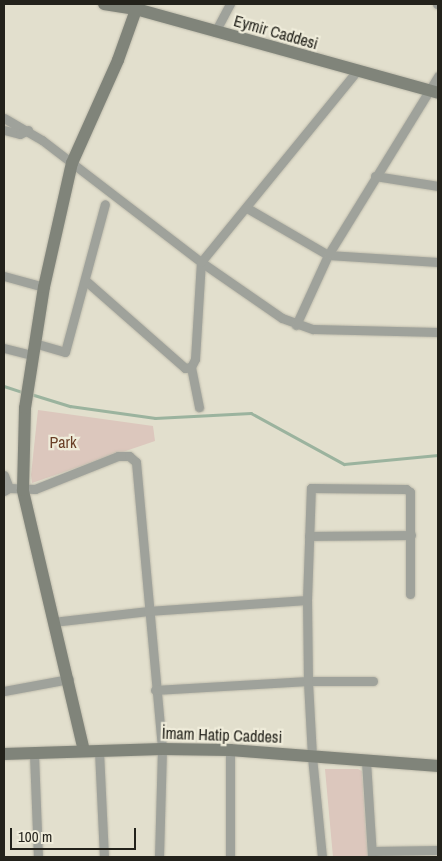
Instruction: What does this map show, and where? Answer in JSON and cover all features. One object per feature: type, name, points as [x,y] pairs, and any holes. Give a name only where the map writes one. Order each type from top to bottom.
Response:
[{"type":"street","name":"Eymir Caddesi","points":[[104,4],[137,7],[216,32],[433,92]]},
{"type":"street","points":[[216,32],[230,4]]},
{"type":"street","points":[[84,751],[23,490],[25,408],[44,287],[72,163],[118,60],[137,7]]},
{"type":"street","points":[[86,281],[185,368],[191,367],[196,360],[201,262],[357,71]]},
{"type":"street","points":[[296,325],[328,255],[375,176],[433,92],[438,76]]},
{"type":"street","points":[[4,118],[28,130],[201,262],[282,318],[296,325],[313,329],[438,332]]},
{"type":"street","points":[[4,130],[20,134],[28,130]]},
{"type":"street","points":[[375,176],[438,186]]},
{"type":"street","points":[[4,348],[65,352],[86,281],[105,204]]},
{"type":"street","points":[[247,208],[328,255],[438,262]]},
{"type":"street","points":[[4,276],[44,287]]},
{"type":"street","points":[[191,367],[199,407]]},
{"type":"street","points":[[4,475],[6,490],[36,489],[118,456],[130,456],[136,462],[155,690],[162,749],[159,857]]},
{"type":"street","points":[[322,857],[312,756],[308,682],[307,600],[311,488],[406,489],[410,492],[412,502],[410,594]]},
{"type":"street","points":[[309,536],[411,535]]},
{"type":"street","points":[[54,622],[148,611],[307,600]]},
{"type":"street","points":[[4,691],[68,679]]},
{"type":"street","points":[[155,690],[308,682],[372,681]]},
{"type":"street","name":"İmam Hatip Caddesi","points":[[4,754],[162,749],[230,750],[438,766]]},
{"type":"street","points":[[230,750],[230,857]]},
{"type":"street","points":[[99,751],[104,857]]},
{"type":"street","points":[[34,754],[38,857]]},
{"type":"street","points":[[366,761],[372,854],[438,850]]},
{"type":"green space","name":"Park","points":[[38,410],[153,426],[155,441],[32,483],[31,475]]},
{"type":"green space","points":[[325,769],[358,769],[362,771],[368,857],[333,857]]},
{"type":"waterway","points":[[4,386],[23,392]]},
{"type":"waterway","points":[[31,394],[70,406],[155,418],[251,413],[344,464],[438,455]]}]
